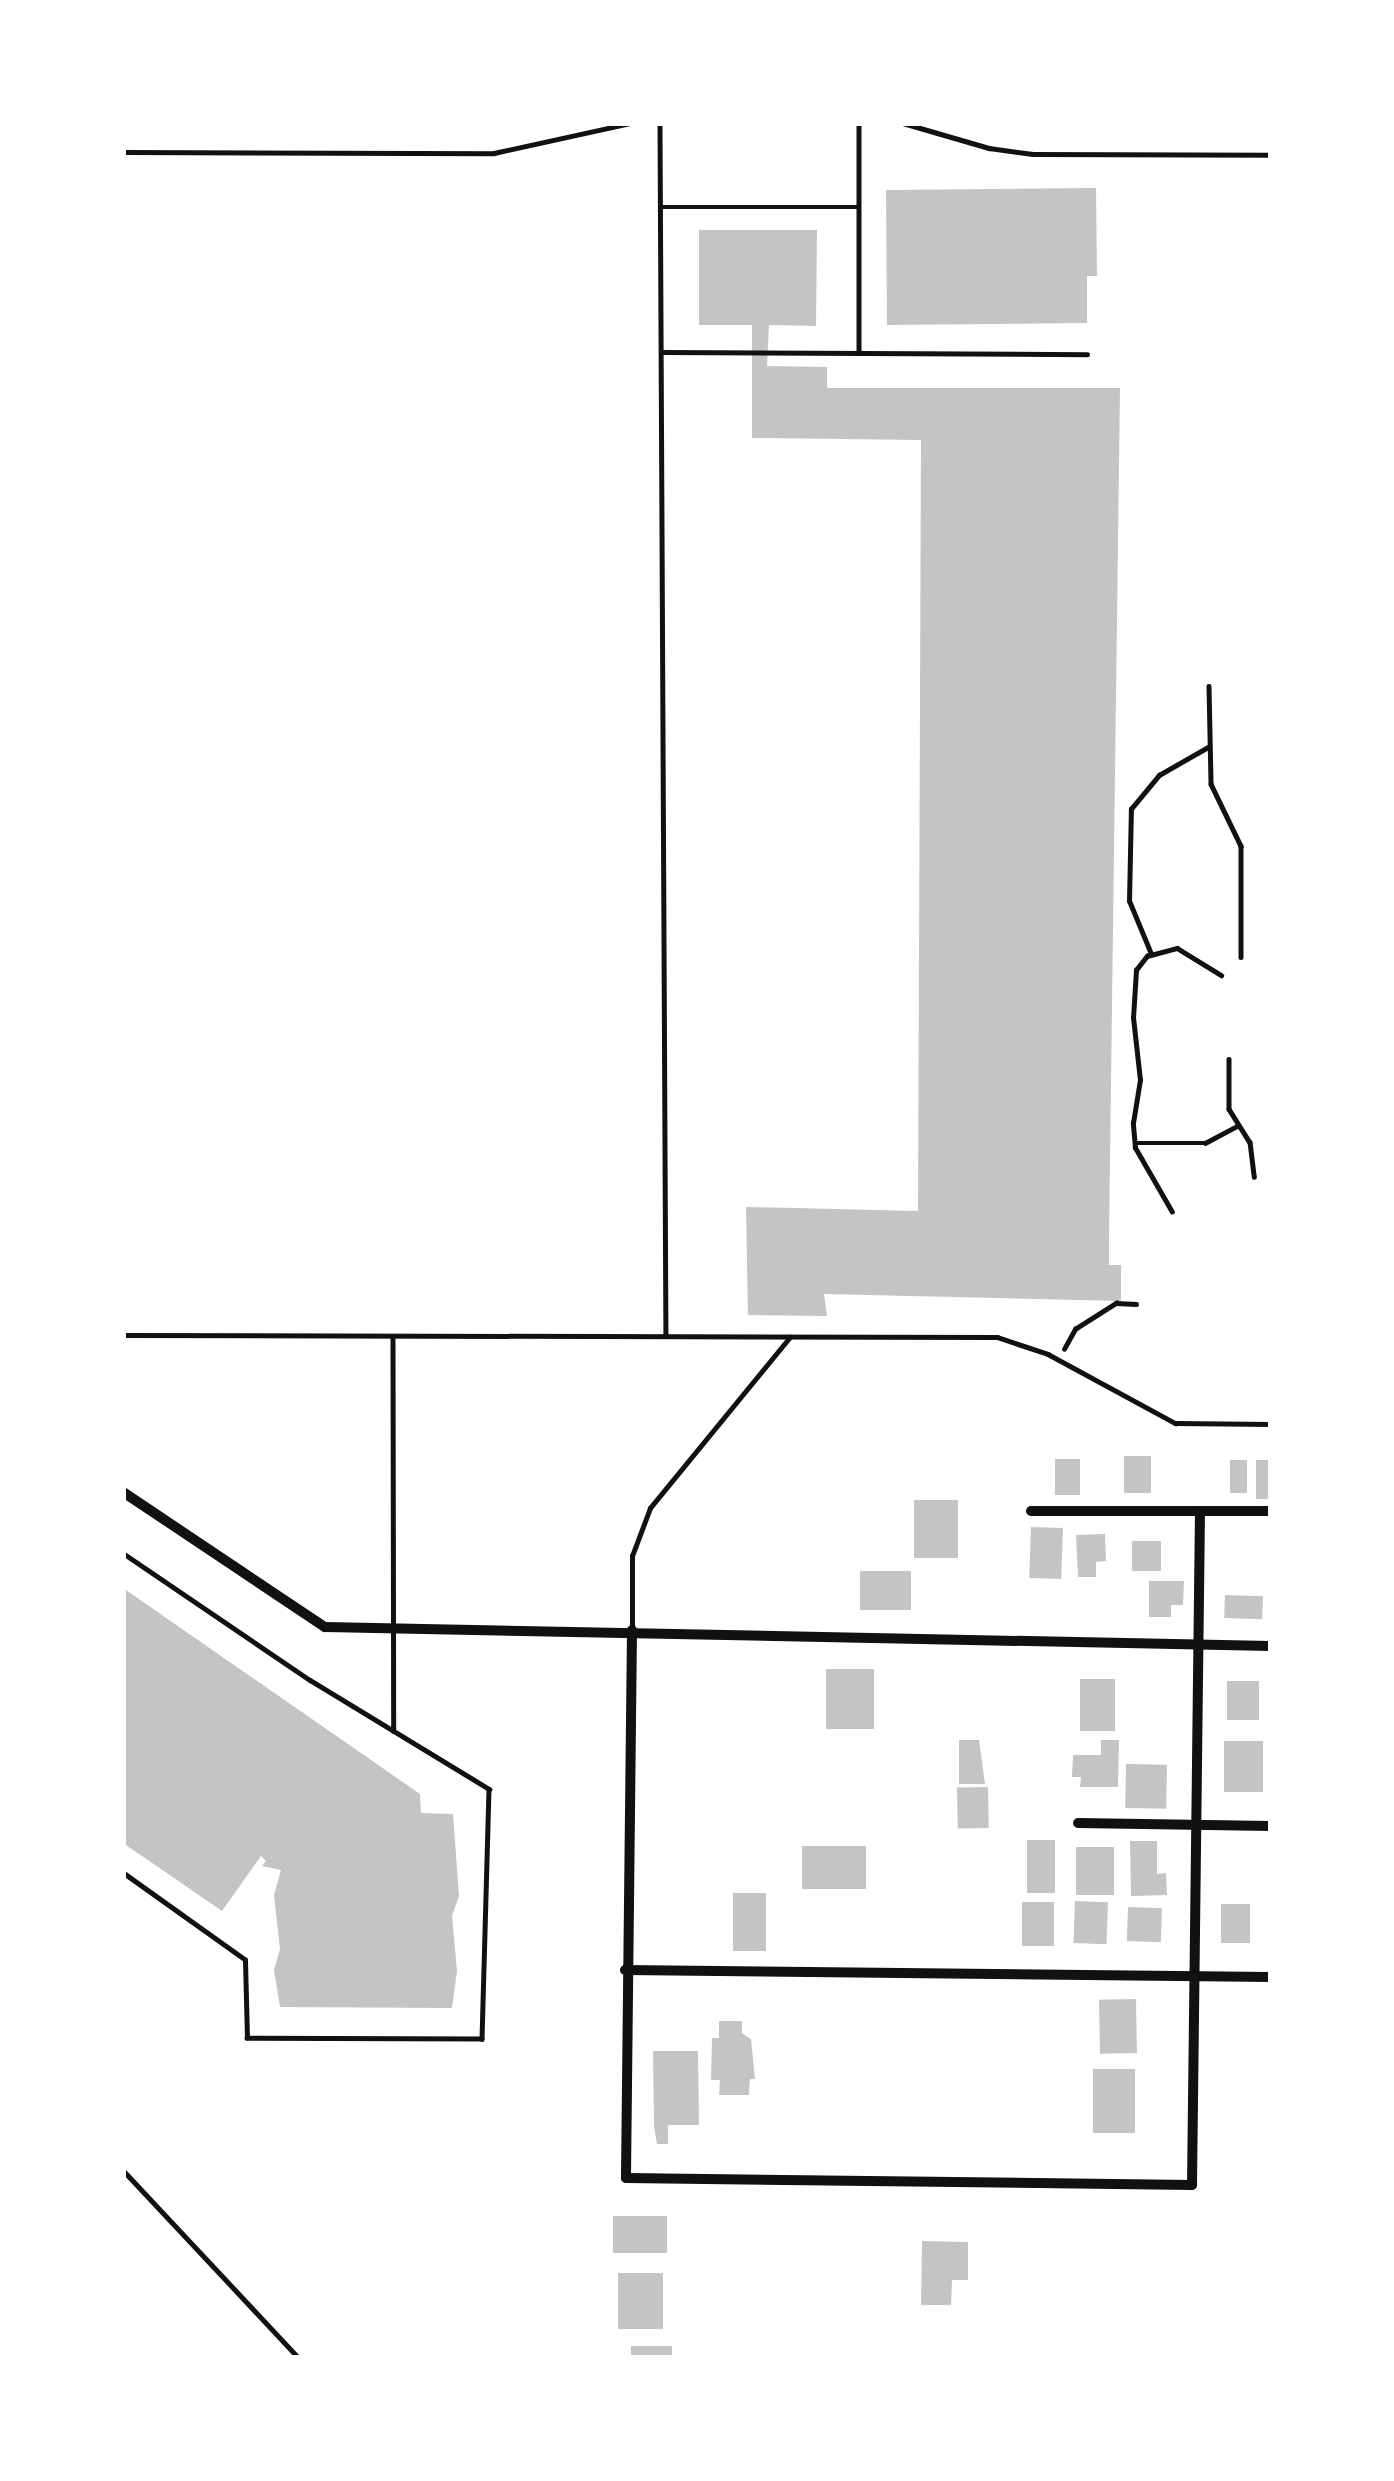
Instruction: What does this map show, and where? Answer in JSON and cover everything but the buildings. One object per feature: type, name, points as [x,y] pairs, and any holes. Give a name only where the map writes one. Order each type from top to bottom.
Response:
[{"type":"street","points":[[123,1492],[325,1627],[1271,1646]]},
{"type":"street","points":[[1031,1511],[1271,1511]]},
{"type":"street","points":[[632,1630],[626,2178],[1192,2185],[1200,1511]]},
{"type":"street","points":[[1078,1823],[1271,1826]]},
{"type":"street","points":[[625,1970],[1271,1977]]},
{"type":"lane","points":[[123,152],[494,153],[631,123]]},
{"type":"lane","points":[[660,123],[666,1336]]},
{"type":"lane","points":[[859,123],[859,353]]},
{"type":"lane","points":[[903,123],[989,148],[1033,154],[1271,154]]},
{"type":"lane","points":[[661,207],[859,207]]},
{"type":"lane","points":[[662,352],[1087,354]]},
{"type":"lane","points":[[123,1335],[997,1337],[1058,1360],[1175,1424],[1271,1424]]},
{"type":"lane","points":[[393,1337],[394,1731]]},
{"type":"lane","points":[[632,1630],[632,1556],[650,1508],[790,1337]]},
{"type":"lane","points":[[123,1552],[489,1789],[482,2039],[247,2038],[245,1960],[123,1873]]},
{"type":"path","points":[[1209,686],[1211,784],[1241,846],[1241,957]]},
{"type":"path","points":[[1151,954],[1129,901],[1131,809],[1159,775],[1208,747]]},
{"type":"path","points":[[1172,1212],[1143,1170],[1135,1143],[1140,1080],[1133,984],[1136,970],[1151,954],[1177,948],[1221,975]]},
{"type":"path","points":[[1229,1059],[1227,1096],[1250,1142],[1254,1177]]},
{"type":"path","points":[[1135,1143],[1205,1144],[1239,1124]]},
{"type":"path","points":[[1058,1360],[1075,1329],[1116,1303],[1136,1304]]},
{"type":"path","points":[[123,2170],[298,2358]]}]
